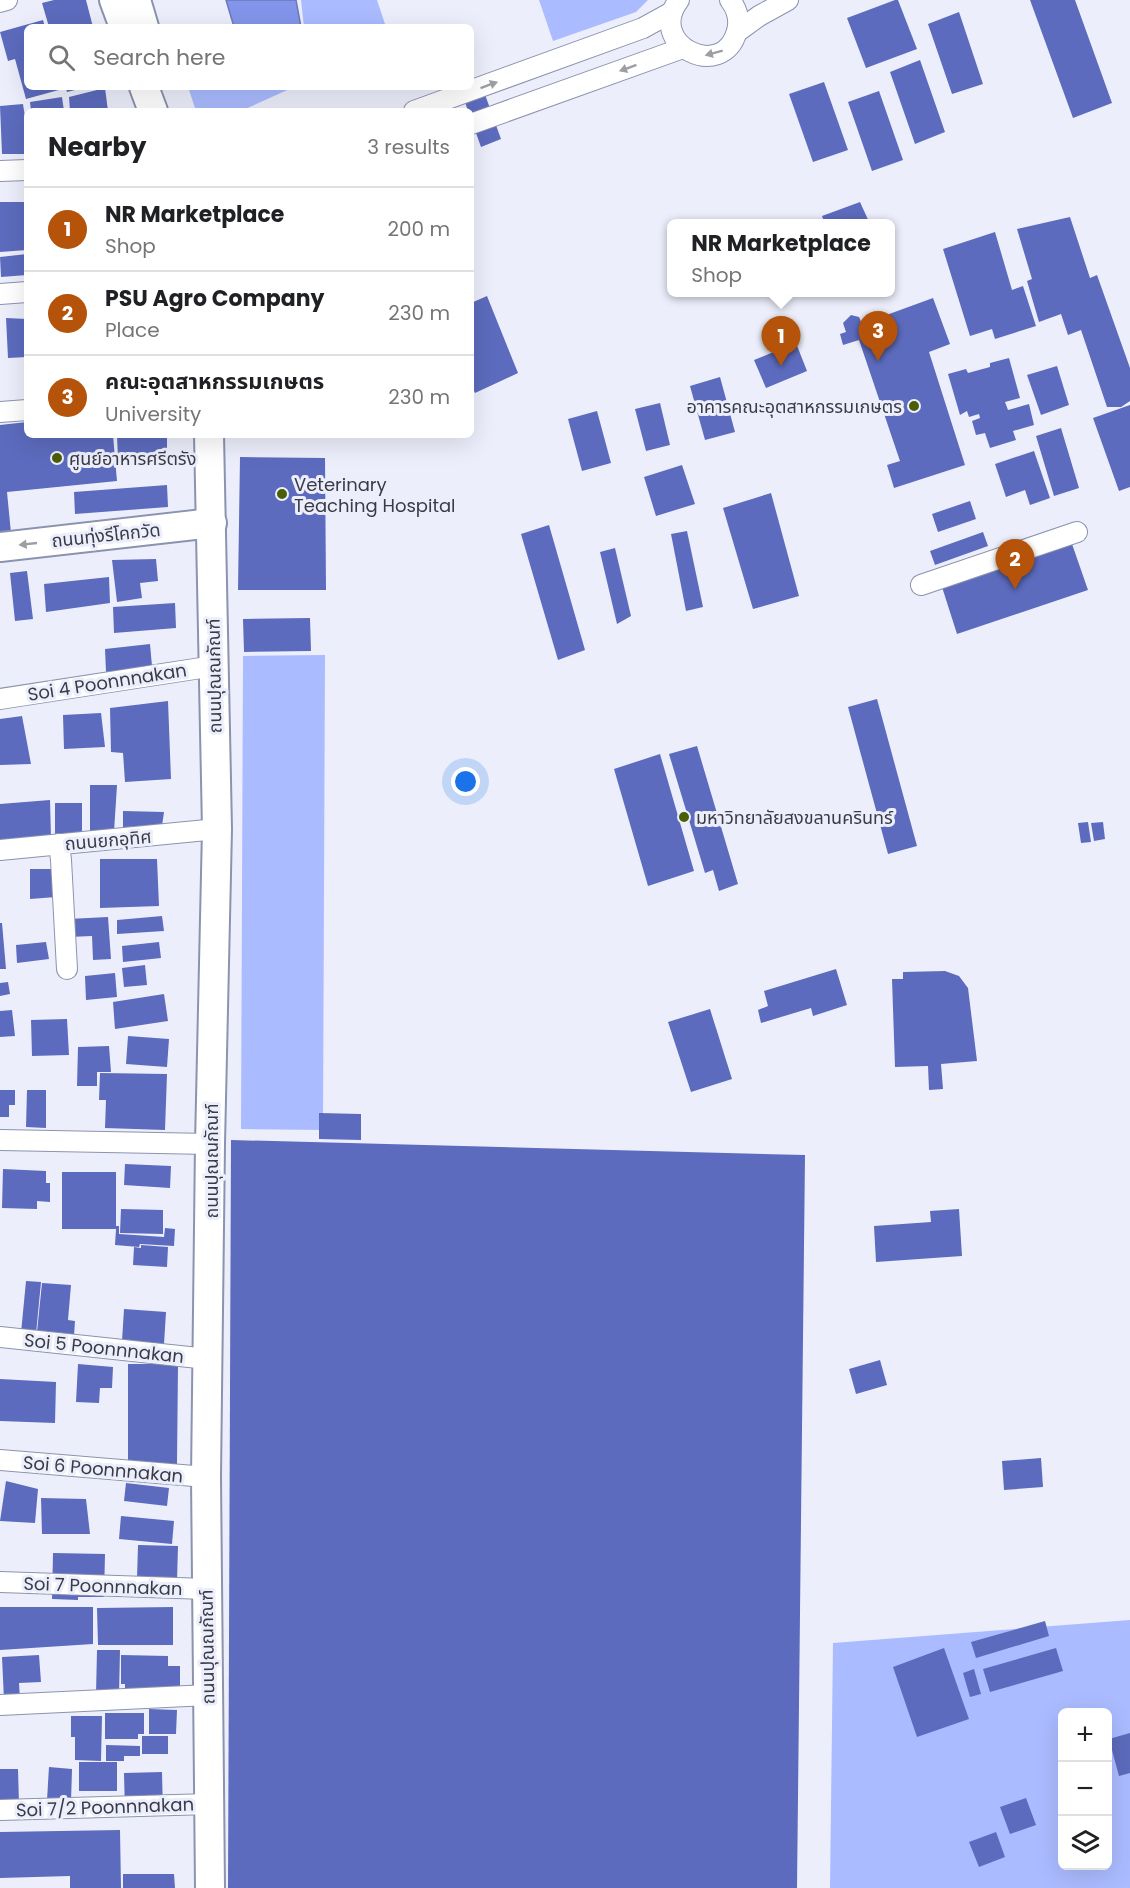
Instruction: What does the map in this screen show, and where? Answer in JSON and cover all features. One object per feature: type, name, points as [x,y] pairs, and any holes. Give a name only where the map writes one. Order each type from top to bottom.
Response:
[{"type":"street","points":[[0,2],[7,0]]},
{"type":"street","points":[[114,0],[122,24]]},
{"type":"street","points":[[136,0],[143,24]]},
{"type":"street","points":[[676,4],[671,24],[673,35],[683,48],[699,56],[711,56],[722,52],[730,45],[737,32],[738,14],[730,0]]},
{"type":"street","points":[[737,32],[759,16],[788,0]]},
{"type":"street","points":[[474,89],[643,28],[676,4]]},
{"type":"street","points":[[474,123],[683,48]]},
{"type":"street","points":[[145,90],[152,108]]},
{"type":"street","points":[[163,90],[169,108]]},
{"type":"street","points":[[422,108],[472,90]]},
{"type":"street","points":[[0,171],[24,170]]},
{"type":"street","points":[[0,294],[24,291]]},
{"type":"street","points":[[0,412],[24,410]]},
{"type":"street","name":"ถนนปุณณกัณฑ์","points":[[209,438],[217,829],[206,1477],[210,1888]]},
{"type":"street","name":"ถนนทุ่งรีโคกวัด","points":[[0,547],[212,524]]},
{"type":"street","points":[[921,585],[1077,532]]},
{"type":"street","name":"Soi 4 Poonnnakan","points":[[0,699],[214,666]]},
{"type":"street","name":"ถนนยกอุทิศ","points":[[0,850],[217,829]]},
{"type":"street","points":[[59,844],[66,969]]},
{"type":"street","points":[[0,1140],[210,1144]]},
{"type":"street","name":"Soi 5 Poonnnakan","points":[[0,1337],[208,1359]]},
{"type":"street","name":"Soi 6 Poonnnakan","points":[[0,1460],[206,1477]]},
{"type":"street","name":"Soi 7 Poonnnakan","points":[[0,1582],[206,1589]]},
{"type":"street","points":[[0,1705],[208,1695]]},
{"type":"street","name":"Soi 7/2 Poonnnakan","points":[[0,1810],[210,1804]]},
{"type":"shaded area","points":[[226,0],[296,0],[300,24],[233,24]]},
{"type":"shaded area","points":[[301,0],[377,0],[385,24],[304,24]]},
{"type":"shaded area","points":[[539,0],[648,0],[636,12],[553,41]]},
{"type":"shaded area","points":[[189,90],[287,90],[248,108],[195,108]]},
{"type":"shaded area","points":[[325,655],[323,1130],[241,1129],[243,656]]},
{"type":"shaded area","points":[[1130,1620],[1130,1888],[830,1888],[833,1643]]},
{"type":"building","points":[[54,0],[86,0],[92,24],[48,24],[42,3]]},
{"type":"building","points":[[898,0],[917,49],[866,68],[847,18]]},
{"type":"building","points":[[1030,0],[1075,0],[1112,103],[1073,118]]},
{"type":"building","points":[[959,12],[983,84],[952,94],[928,24]]},
{"type":"building","points":[[43,20],[44,24],[29,24]]},
{"type":"building","points":[[24,25],[24,90],[59,90],[26,99],[15,59],[8,61],[0,32]]},
{"type":"building","points":[[920,60],[945,132],[915,144],[890,72]]},
{"type":"building","points":[[824,82],[848,150],[813,162],[789,94]]},
{"type":"building","points":[[483,89],[501,139],[481,147],[474,127],[474,108],[467,108],[463,96]]},
{"type":"building","points":[[105,90],[108,108],[70,108],[69,97]]},
{"type":"building","points":[[879,91],[903,160],[872,171],[848,102]]},
{"type":"building","points":[[62,97],[64,108],[31,108],[30,102]]},
{"type":"building","points":[[23,104],[24,154],[2,154],[0,106]]},
{"type":"building","points":[[0,202],[24,202],[24,250],[0,252]]},
{"type":"building","points":[[860,202],[868,219],[823,219],[822,216]]},
{"type":"building","points":[[1070,217],[1090,278],[1097,275],[1130,368],[1130,401],[1121,407],[1107,407],[1081,330],[1068,335],[1061,314],[1039,322],[1027,281],[1032,279],[1017,229]]},
{"type":"building","points":[[995,232],[1012,290],[1023,286],[1036,326],[995,339],[992,329],[970,336],[943,249]]},
{"type":"building","points":[[24,254],[24,275],[1,277],[0,257]]},
{"type":"building","points":[[487,296],[518,373],[475,393],[474,391],[474,302]]},
{"type":"building","name":"อาคารคณะอุตสาหกรรมเกษตร","points":[[933,298],[950,344],[929,352],[965,465],[894,488],[887,465],[900,461],[859,340],[843,345],[840,334],[846,332],[843,323],[851,315],[859,317],[865,331],[884,324],[881,317]]},
{"type":"building","points":[[6,318],[24,319],[24,357],[8,358]]},
{"type":"building","points":[[796,343],[807,371],[766,388],[754,360]]},
{"type":"building","points":[[1009,358],[1020,398],[1005,402],[1008,410],[1029,404],[1034,425],[1013,431],[1016,440],[990,448],[985,433],[976,435],[972,421],[980,418],[979,414],[969,417],[967,411],[960,415],[948,374],[966,369],[968,373],[990,367],[990,363]]},
{"type":"building","points":[[1057,366],[1069,405],[1041,415],[1027,375]]},
{"type":"building","points":[[720,377],[735,432],[705,440],[690,386]]},
{"type":"building","points":[[660,403],[670,445],[646,451],[635,409]]},
{"type":"building","points":[[1130,405],[1130,487],[1119,491],[1093,418]]},
{"type":"building","points":[[597,411],[611,463],[582,471],[568,419]]},
{"type":"building","name":"ศูนย์อาหารศรีตรัง","points":[[24,422],[24,438],[113,438],[117,481],[7,492],[11,533],[0,534],[0,425]]},
{"type":"building","points":[[1061,428],[1079,488],[1054,496],[1036,436]]},
{"type":"building","points":[[117,438],[167,438],[167,462],[118,460]]},
{"type":"building","points":[[1034,451],[1050,498],[1030,505],[1025,490],[1006,497],[995,464]]},
{"type":"building","name":"Veterinary Teaching Hospital","points":[[240,457],[325,458],[326,590],[238,590]]},
{"type":"building","points":[[682,465],[695,504],[656,516],[644,477]]},
{"type":"building","points":[[167,485],[168,507],[75,514],[74,492]]},
{"type":"building","points":[[771,493],[799,596],[753,609],[723,508]]},
{"type":"building","points":[[970,501],[976,519],[938,532],[932,514]]},
{"type":"building","points":[[549,525],[585,650],[558,660],[521,534]]},
{"type":"building","points":[[687,531],[703,607],[686,611],[671,534]]},
{"type":"building","points":[[983,532],[988,546],[935,565],[930,551]]},
{"type":"building","points":[[1072,544],[1088,590],[957,634],[942,587]]},
{"type":"building","points":[[615,548],[631,616],[617,624],[600,552]]},
{"type":"building","points":[[156,559],[158,581],[140,583],[142,598],[117,602],[112,560]]},
{"type":"building","points":[[27,571],[33,619],[15,621],[10,573]]},
{"type":"building","points":[[109,577],[110,603],[46,612],[44,584]]},
{"type":"building","points":[[175,603],[176,628],[114,633],[113,607]]},
{"type":"building","points":[[310,618],[311,651],[244,652],[243,619]]},
{"type":"building","points":[[150,644],[152,666],[106,672],[105,649]]},
{"type":"building","points":[[877,699],[917,846],[888,854],[848,707]]},
{"type":"building","points":[[168,701],[171,779],[125,782],[123,753],[111,752],[110,708]]},
{"type":"building","points":[[101,713],[105,747],[64,749],[63,715]]},
{"type":"building","points":[[22,716],[31,764],[0,765],[0,719]]},
{"type":"building","points":[[697,746],[738,884],[719,891],[713,870],[705,873],[669,754]]},
{"type":"building","points":[[660,754],[694,871],[648,886],[614,769]]},
{"type":"building","points":[[90,785],[117,785],[114,832],[90,833]]},
{"type":"building","points":[[50,800],[51,838],[0,841],[0,804]]},
{"type":"building","points":[[55,803],[82,803],[82,835],[55,836]]},
{"type":"building","points":[[123,811],[164,812],[162,826],[123,827]]},
{"type":"building","points":[[1088,822],[1091,842],[1081,843],[1078,823]]},
{"type":"building","points":[[1103,822],[1105,839],[1094,841],[1091,823]]},
{"type":"building","points":[[100,859],[157,859],[159,906],[100,908]]},
{"type":"building","points":[[30,869],[55,869],[56,897],[30,899]]},
{"type":"building","points":[[162,916],[164,931],[117,934],[117,920]]},
{"type":"building","points":[[108,917],[111,959],[93,960],[92,936],[69,937],[68,919]]},
{"type":"building","points":[[0,923],[2,923],[6,969],[0,969]]},
{"type":"building","points":[[46,942],[49,959],[17,963],[16,945]]},
{"type":"building","points":[[159,942],[161,958],[123,962],[122,946]]},
{"type":"building","points":[[145,965],[147,985],[124,987],[122,968]]},
{"type":"building","points":[[836,969],[847,1005],[813,1016],[811,1008],[761,1023],[758,1010],[768,1006],[764,991]]},
{"type":"building","points":[[945,971],[959,976],[968,988],[977,1061],[941,1064],[943,1089],[929,1090],[928,1066],[895,1067],[892,979],[903,979],[903,972]]},
{"type":"building","points":[[115,973],[117,997],[86,1000],[85,976]]},
{"type":"building","points":[[8,982],[10,994],[0,996],[0,983]]},
{"type":"building","points":[[164,994],[168,1021],[115,1029],[113,1002]]},
{"type":"building","points":[[710,1009],[732,1079],[691,1092],[668,1022]]},
{"type":"building","points":[[12,1010],[15,1036],[0,1037],[0,1011]]},
{"type":"building","points":[[67,1019],[69,1055],[32,1056],[31,1020]]},
{"type":"building","points":[[128,1036],[169,1039],[167,1067],[126,1064]]},
{"type":"building","points":[[109,1046],[111,1072],[97,1072],[97,1086],[77,1086],[78,1047]]},
{"type":"building","points":[[100,1073],[167,1074],[165,1130],[105,1128],[106,1100],[99,1100]]},
{"type":"building","points":[[0,1090],[15,1090],[15,1105],[9,1105],[9,1117],[0,1117]]},
{"type":"building","points":[[27,1090],[46,1090],[46,1128],[26,1127]]},
{"type":"building","points":[[319,1113],[361,1114],[361,1140],[319,1139]]},
{"type":"building","points":[[231,1140],[805,1155],[797,1888],[228,1888]]},
{"type":"building","points":[[125,1164],[171,1166],[170,1188],[124,1185]]},
{"type":"building","points":[[3,1169],[46,1171],[46,1183],[50,1183],[50,1202],[37,1201],[37,1209],[2,1208]]},
{"type":"building","points":[[62,1172],[116,1172],[116,1226],[119,1226],[119,1234],[164,1237],[165,1228],[175,1229],[174,1246],[115,1245],[116,1229],[62,1229]]},
{"type":"building","points":[[121,1209],[163,1210],[163,1234],[120,1233]]},
{"type":"building","points":[[959,1209],[962,1256],[876,1262],[874,1226],[931,1222],[930,1211]]},
{"type":"building","points":[[141,1245],[168,1247],[167,1267],[133,1265],[134,1247],[141,1248]]},
{"type":"building","points":[[26,1281],[41,1282],[36,1334],[21,1333]]},
{"type":"building","points":[[42,1283],[71,1285],[68,1320],[75,1321],[74,1336],[37,1332]]},
{"type":"building","points":[[124,1309],[166,1312],[163,1360],[121,1357]]},
{"type":"building","points":[[880,1360],[887,1385],[856,1394],[849,1369]]},
{"type":"building","points":[[78,1364],[113,1367],[112,1388],[100,1388],[99,1403],[76,1402]]},
{"type":"building","points":[[128,1364],[178,1364],[177,1464],[128,1464]]},
{"type":"building","points":[[0,1379],[56,1382],[55,1423],[0,1421]]},
{"type":"building","points":[[1041,1458],[1043,1487],[1004,1490],[1002,1461]]},
{"type":"building","points":[[6,1481],[38,1489],[35,1523],[0,1521]]},
{"type":"building","points":[[126,1483],[169,1488],[167,1506],[124,1501]]},
{"type":"building","points":[[41,1498],[86,1499],[90,1534],[42,1534]]},
{"type":"building","points":[[121,1516],[174,1521],[172,1544],[119,1539]]},
{"type":"building","points":[[138,1545],[178,1546],[177,1581],[137,1579]]},
{"type":"building","points":[[53,1553],[105,1554],[104,1597],[78,1597],[78,1600],[52,1599]]},
{"type":"building","points":[[0,1607],[93,1607],[93,1644],[0,1650]]},
{"type":"building","points":[[173,1607],[173,1645],[98,1645],[97,1608]]},
{"type":"building","points":[[1045,1621],[1049,1636],[976,1658],[971,1642]]},
{"type":"building","points":[[944,1648],[969,1719],[917,1737],[893,1667]]},
{"type":"building","points":[[1056,1648],[1063,1671],[990,1692],[983,1669]]},
{"type":"building","points":[[97,1650],[120,1650],[119,1695],[96,1694]]},
{"type":"building","points":[[39,1655],[41,1682],[19,1683],[20,1699],[4,1700],[2,1657]]},
{"type":"building","points":[[121,1655],[168,1656],[168,1666],[180,1666],[180,1694],[125,1694],[125,1684],[121,1684]]},
{"type":"building","points":[[974,1669],[981,1694],[970,1697],[963,1673]]},
{"type":"building","points":[[149,1709],[177,1710],[176,1734],[149,1734]]},
{"type":"building","points":[[105,1713],[144,1713],[144,1734],[138,1734],[138,1739],[105,1739]]},
{"type":"building","points":[[71,1716],[102,1716],[101,1761],[75,1760],[75,1737],[71,1737]]},
{"type":"building","points":[[1130,1733],[1130,1773],[1119,1776],[1112,1750],[1112,1738]]},
{"type":"building","points":[[142,1736],[168,1736],[168,1754],[142,1754]]},
{"type":"building","points":[[106,1745],[140,1746],[140,1756],[124,1756],[124,1761],[106,1761]]},
{"type":"building","points":[[79,1762],[117,1762],[117,1791],[79,1791]]},
{"type":"building","points":[[49,1767],[72,1769],[71,1801],[47,1800]]},
{"type":"building","points":[[0,1769],[18,1769],[19,1804],[0,1804]]},
{"type":"building","points":[[162,1772],[163,1813],[125,1814],[124,1773]]},
{"type":"building","points":[[1026,1798],[1036,1825],[1010,1834],[1000,1807]]},
{"type":"building","points":[[120,1830],[121,1888],[70,1888],[70,1876],[0,1878],[0,1832]]},
{"type":"building","points":[[996,1832],[1005,1857],[979,1867],[969,1842]]},
{"type":"building","points":[[123,1874],[174,1874],[175,1888],[123,1888]]},
{"type":"place","name":"คณะอุตสาหกรรมเกษตร","points":[[878,361]]},
{"type":"place","name":"NR Marketplace","points":[[781,366]]},
{"type":"place","name":"อาคารคณะอุตสาหกรรมเกษตร","points":[[914,406]]},
{"type":"place","name":"ศูนย์อาหารศรีตรัง","points":[[57,458]]},
{"type":"place","name":"Veterinary Teaching Hospital","points":[[282,494]]},
{"type":"place","name":"PSU Agro Company","points":[[1015,589]]},
{"type":"place","name":"มหาวิทยาลัยสงขลานครินทร์","points":[[684,817]]}]
